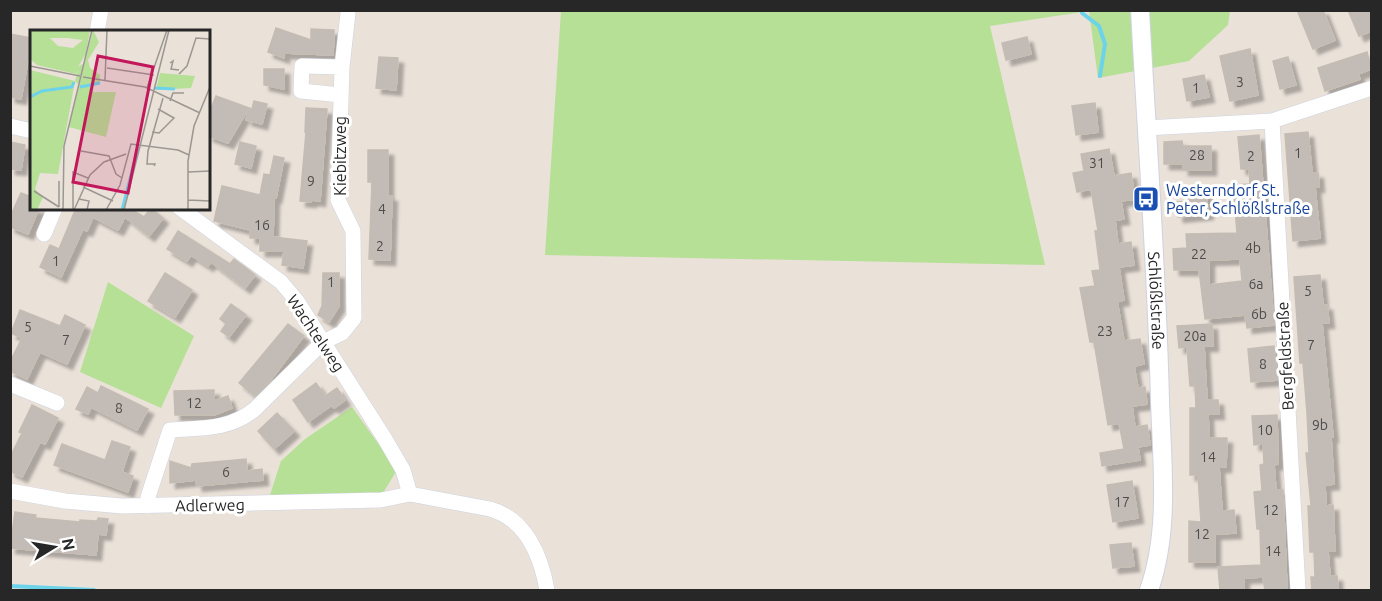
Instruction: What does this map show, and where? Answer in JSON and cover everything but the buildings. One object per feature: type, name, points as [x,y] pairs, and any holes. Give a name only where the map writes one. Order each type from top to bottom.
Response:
[{"type":"street","points":[[97,30],[101,10]]},
{"type":"street","name":"Schlößlstraße","points":[[1140,10],[1159,357],[1163,509],[1158,558],[1151,590]]},
{"type":"street","name":"Kiebitzweg","points":[[148,506],[148,497],[170,429],[218,427],[243,419],[255,410],[323,342],[342,333],[354,318],[353,231],[338,200],[342,67],[348,13]]},
{"type":"street","name":"Kiebitzweg","points":[[341,95],[301,91],[302,66],[342,67]]},
{"type":"street","points":[[1146,128],[1272,121],[1371,88]]},
{"type":"street","name":"Bergfeldstraße","points":[[1272,121],[1298,591]]},
{"type":"street","points":[[10,126],[30,131]]},
{"type":"street","points":[[44,234],[54,210]]},
{"type":"street","name":"Wachtelweg","points":[[183,210],[281,282],[386,439],[403,471],[410,494]]},
{"type":"street","points":[[10,384],[57,403]]},
{"type":"street","name":"Adlerweg","points":[[10,490],[98,505],[148,506],[381,500],[410,494]]},
{"type":"street","points":[[410,494],[500,512],[525,532],[543,567],[547,591]]},
{"type":"green space","points":[[561,11],[1089,11],[990,26],[1045,265],[545,255]]},
{"type":"green space","points":[[1089,11],[1230,11],[1228,25],[1189,61],[1098,78]]},
{"type":"green space","points":[[108,282],[194,336],[161,408],[80,372]]},
{"type":"green space","points":[[352,407],[397,470],[383,493],[269,498],[281,461],[305,439]]},
{"type":"waterway","points":[[1082,10],[1082,13],[1099,26],[1105,44],[1100,76]]},
{"type":"waterway","points":[[10,586],[94,590]]},
{"type":"place","name":"Westerndorf St. Peter, Schlößlstraße","points":[[1146,199]]}]
